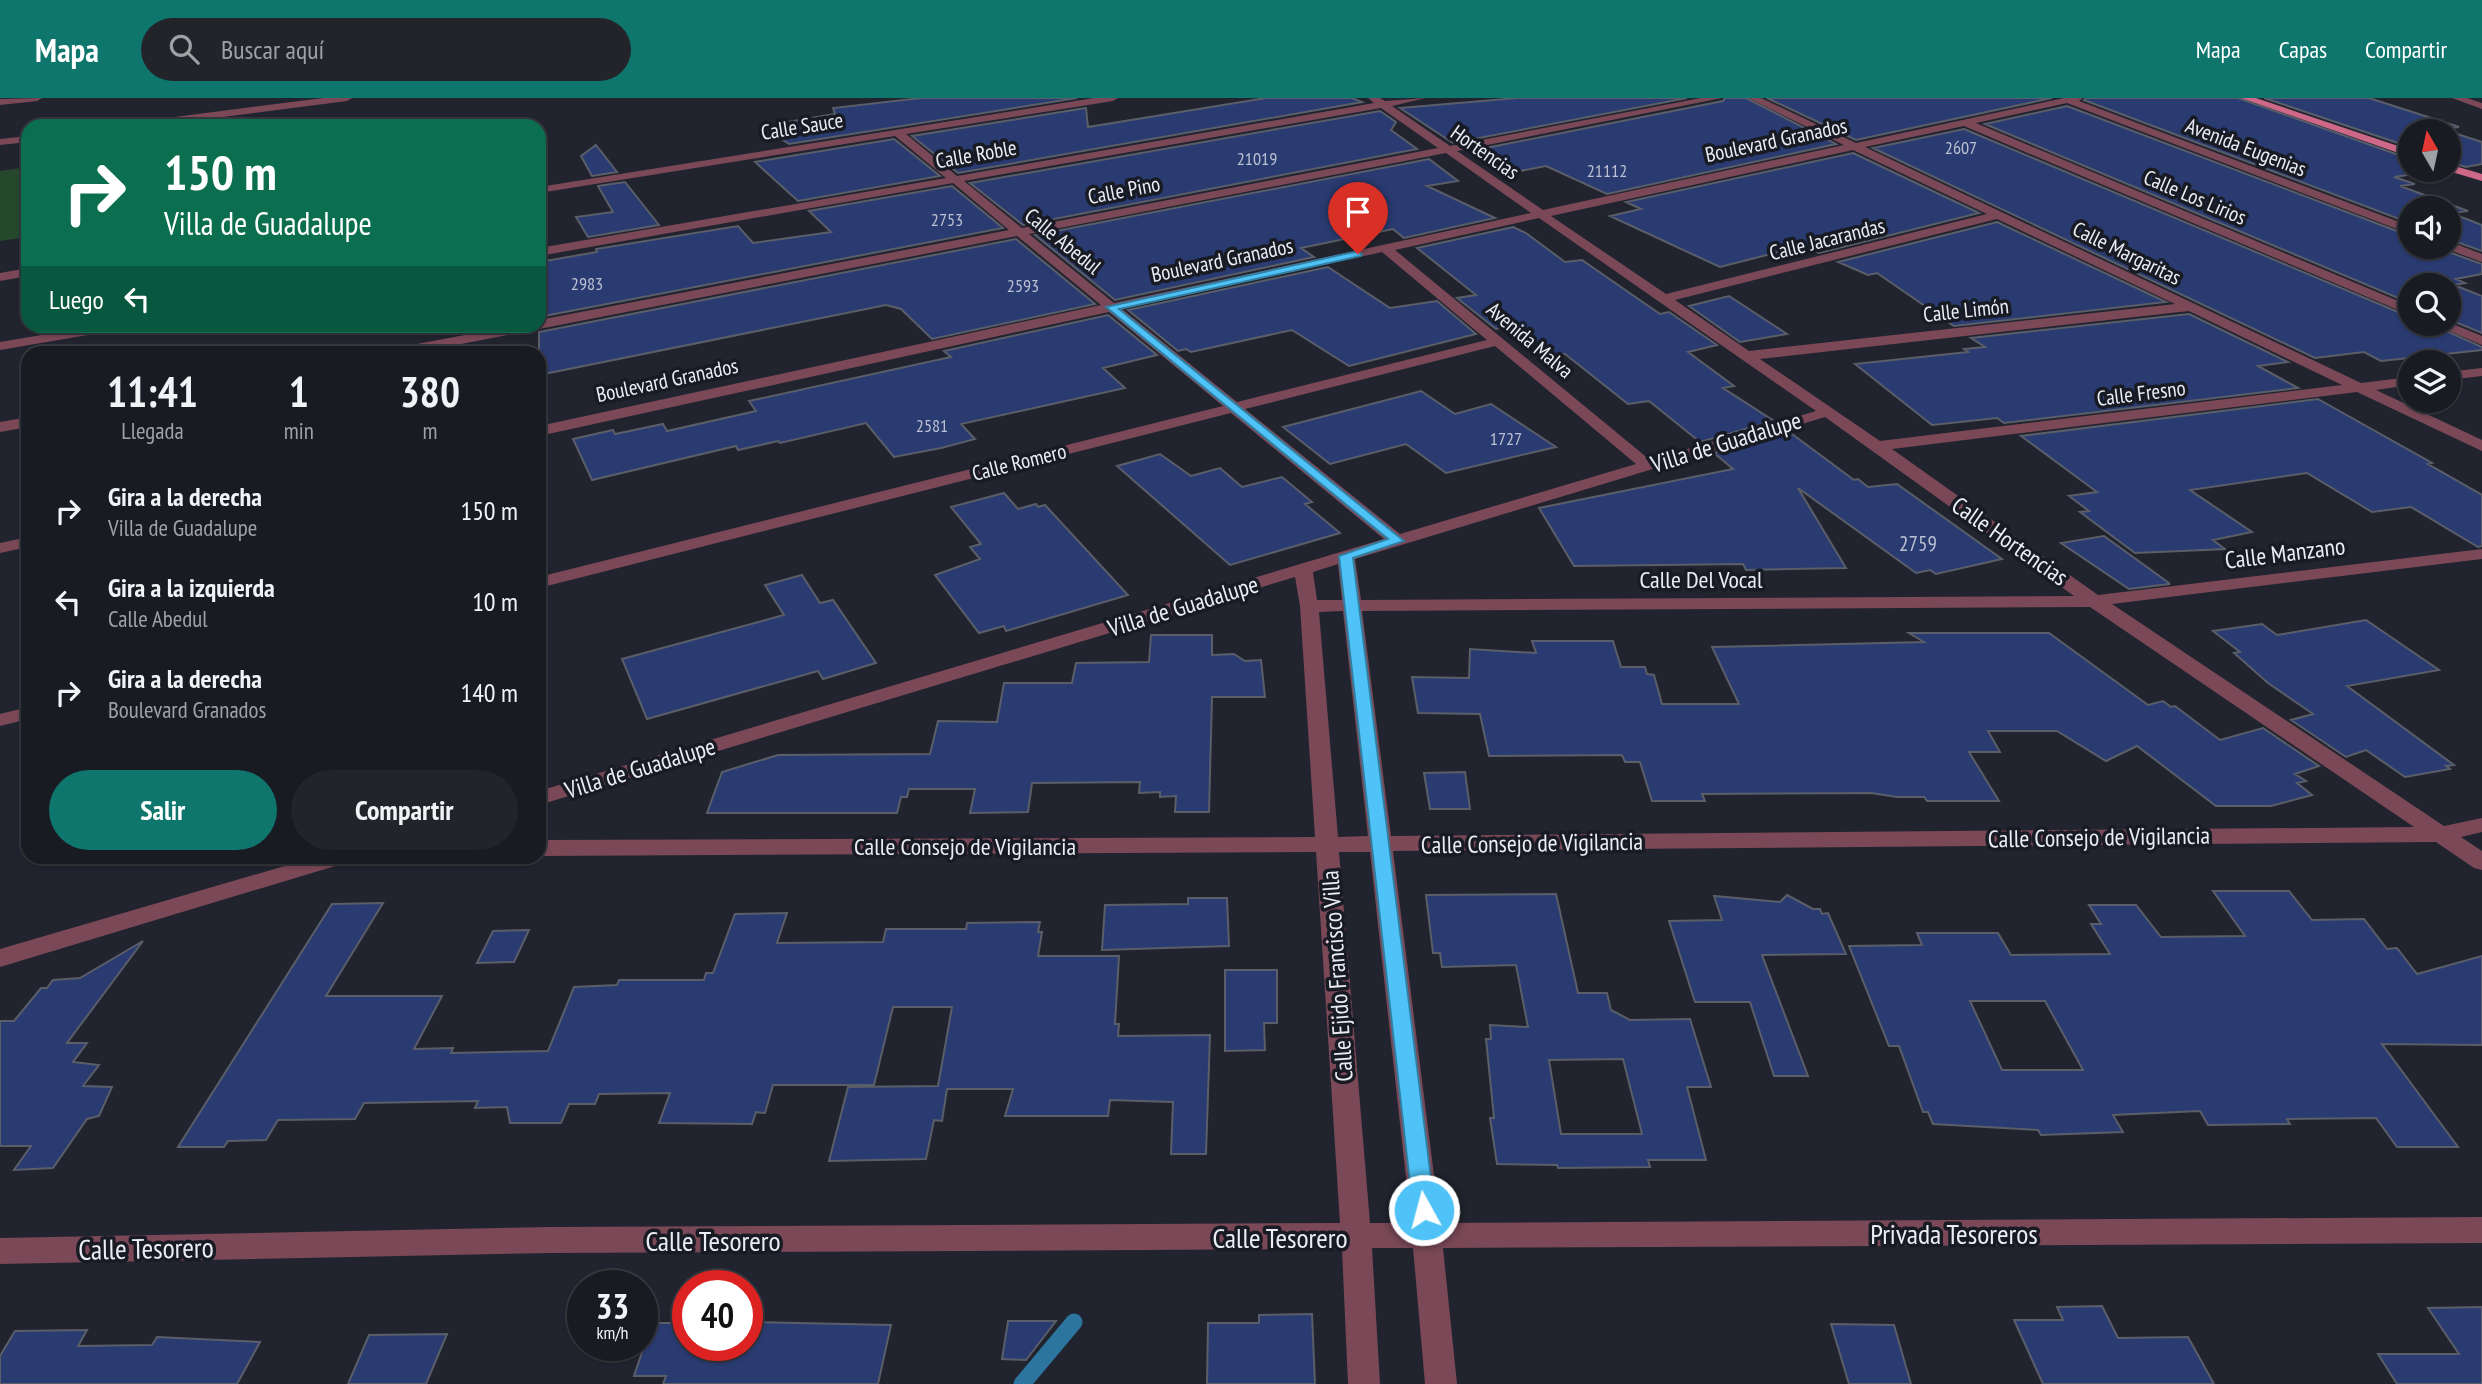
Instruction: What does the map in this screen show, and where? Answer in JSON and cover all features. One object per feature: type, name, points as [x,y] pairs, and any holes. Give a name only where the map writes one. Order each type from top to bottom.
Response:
[{"type":"main road","points":[[2246,98],[2398,150]]},
{"type":"main road","points":[[2277,98],[2398,138]]},
{"type":"main road","points":[[2461,160],[2482,167]]},
{"type":"main road","points":[[2461,171],[2482,178]]},
{"type":"street","points":[[0,102],[37,98]]},
{"type":"street","points":[[182,119],[346,98]]},
{"type":"street","name":"Calle Sauce","points":[[546,189],[1113,98]]},
{"type":"street","name":"Calle Roble","points":[[546,251],[1378,101],[1421,98]]},
{"type":"street","name":"Calle Pino","points":[[546,323],[1717,98]]},
{"type":"street","name":"Calle Margaritas","points":[[1753,98],[2482,446]]},
{"type":"street","points":[[2457,98],[2482,106]]},
{"type":"street","name":"Boulevard Granados","points":[[546,429],[2073,99]]},
{"type":"street","name":"Avenida Eugenias","points":[[2073,99],[2398,225]]},
{"type":"street","name":"Hortencias","points":[[1378,101],[1541,214]]},
{"type":"street","name":"Calle Los Lirios","points":[[1965,122],[2398,306]]},
{"type":"street","name":"Calle Abedul","points":[[897,132],[1397,541]]},
{"type":"street","points":[[0,142],[21,140]]},
{"type":"street","name":"Calle Hortencias","points":[[1541,214],[1877,446],[2094,601],[2482,862]]},
{"type":"street","name":"Calle Jacarandas","points":[[1664,299],[1999,215]]},
{"type":"street","name":"Avenida Malva","points":[[1385,248],[1648,466]]},
{"type":"street","points":[[2461,250],[2482,258]]},
{"type":"street","points":[[0,277],[21,273]]},
{"type":"street","name":"Calle Limón","points":[[1745,356],[2190,307]]},
{"type":"street","points":[[2461,332],[2482,341]]},
{"type":"street","points":[[0,346],[76,333]]},
{"type":"street","points":[[427,346],[494,333]]},
{"type":"street","name":"Calle Romero","points":[[546,581],[1498,341]]},
{"type":"street","points":[[2461,374],[2482,372]]},
{"type":"street","name":"Calle Fresno","points":[[1877,446],[2398,382]]},
{"type":"street","name":"Villa de Guadalupe","points":[[546,796],[1827,412]]},
{"type":"street","points":[[0,427],[21,423]]},
{"type":"street","points":[[0,548],[21,544]]},
{"type":"street","name":"Calle Manzano","points":[[2094,601],[2482,554]]},
{"type":"street","points":[[1346,556],[1427,1236],[1441,1384]]},
{"type":"street","name":"Calle Ejido Francisco Villa","points":[[1303,569],[1309,606],[1327,844],[1356,1236],[1364,1384]]},
{"type":"street","name":"Calle Del Vocal","points":[[1309,606],[2094,601]]},
{"type":"street","points":[[0,720],[21,715]]},
{"type":"street","name":"Calle Consejo de Vigilancia","points":[[546,848],[1381,844],[2441,834],[2482,825]]},
{"type":"street","points":[[0,958],[317,864]]},
{"type":"street","name":"Privada Tesoreros","points":[[1427,1236],[2482,1230]]},
{"type":"street","name":"Calle Tesorero","points":[[0,1251],[551,1240],[1427,1236]]},
{"type":"green space","points":[[21,168],[21,238],[0,241],[0,171]]},
{"type":"building","points":[[921,98],[1077,98],[789,144],[771,132],[789,129],[782,123],[835,114],[833,108]]},
{"type":"building","points":[[1266,98],[1352,98],[1362,102],[958,173],[912,136],[1086,108],[1088,127]]},
{"type":"building","points":[[1517,98],[1687,98],[1453,143],[1400,108]]},
{"type":"building","points":[[1725,98],[1746,98],[1836,144],[1607,194],[1546,166],[1515,172],[1471,151],[1723,101]]},
{"type":"building","points":[[1767,98],[2052,98],[1856,140]]},
{"type":"building","points":[[2238,98],[2398,155],[2398,176],[2394,177],[2398,178],[2398,182],[2415,184],[2400,186],[2427,196],[2398,196],[2398,218],[2084,100]]},
{"type":"building","points":[[2264,98],[2369,98],[2434,119],[2398,119],[2398,143]]},
{"type":"building","points":[[2067,106],[2398,231],[2398,259],[2461,259],[2461,256],[2482,264],[2482,274],[2461,278],[2461,273],[2398,273],[2398,298],[1985,124]]},
{"type":"building","points":[[1380,111],[1396,122],[1391,130],[1417,149],[1023,225],[970,183]]},
{"type":"building","points":[[1964,129],[2398,312],[2398,336],[2458,336],[2482,347],[2482,350],[2461,352],[2461,350],[2398,350],[2398,359],[2381,361],[2364,352],[2315,358],[1873,148]]},
{"type":"building","points":[[2461,135],[2482,142],[2482,164],[2461,166]]},
{"type":"building","points":[[894,139],[940,176],[798,201],[755,162]]},
{"type":"building","points":[[596,145],[617,172],[592,176],[581,156]]},
{"type":"building","points":[[1853,153],[1979,213],[1819,253],[1802,246],[1720,267],[1610,216],[1641,209],[1626,202]]},
{"type":"building","points":[[1429,159],[1458,181],[1427,186],[1495,218],[1404,238],[1393,229],[1301,248],[1314,257],[1115,300],[1035,235]]},
{"type":"building","points":[[625,182],[659,225],[588,237],[576,217],[613,212],[598,186]]},
{"type":"building","points":[[952,186],[1003,228],[546,316],[546,261],[597,252],[596,249],[738,226],[753,243],[831,232],[809,211]]},
{"type":"building","points":[[2461,217],[2482,225],[2482,251],[2461,244]]},
{"type":"building","points":[[1997,222],[2166,302],[1954,326],[1877,273],[1868,275],[1838,262]]},
{"type":"building","points":[[1513,227],[1526,233],[1565,262],[1582,260],[1660,314],[1669,312],[1717,345],[1688,352],[1734,386],[1723,388],[1774,421],[1700,442],[1649,401],[1628,404],[1565,354],[1549,356],[1511,326],[1496,329],[1457,298],[1476,295],[1417,248]]},
{"type":"building","points":[[1016,239],[1095,304],[932,339],[901,309],[886,305],[546,374],[546,346],[539,346],[539,333],[546,333],[546,331]]},
{"type":"building","points":[[1328,267],[1390,308],[1437,301],[1476,334],[1349,366],[1292,330],[1191,352],[1186,349],[1178,351],[1128,310]]},
{"type":"building","points":[[2461,288],[2482,296],[2482,333],[2461,324]]},
{"type":"building","points":[[1729,296],[1787,334],[1740,342],[1689,306]]},
{"type":"building","points":[[2189,314],[2288,362],[2258,366],[2298,388],[2004,423],[1997,418],[1932,425],[1855,364],[1968,352],[1964,349],[1985,347],[1971,338]]},
{"type":"building","points":[[1108,315],[1157,355],[1103,368],[1125,388],[961,424],[975,439],[941,448],[894,457],[866,423],[780,443],[778,441],[738,450],[736,446],[592,480],[573,439],[613,430],[615,434],[663,424],[667,431],[756,411],[749,401],[951,357],[944,351]]},
{"type":"building","points":[[1421,391],[1455,414],[1491,404],[1556,447],[1446,473],[1406,444],[1330,464],[1283,427]]},
{"type":"building","points":[[2318,399],[2432,463],[2428,464],[2482,495],[2482,546],[2478,547],[2411,507],[2372,512],[2307,473],[2190,490],[2252,532],[2213,540],[2225,549],[2135,553],[2080,512],[2089,511],[2069,496],[2097,492],[2021,436]]},
{"type":"building","points":[[1788,431],[1854,480],[1858,479],[1868,487],[1897,484],[2002,559],[1936,574],[1930,570],[1916,573],[1798,488],[1846,568],[1746,570],[1743,564],[1574,566],[1539,508],[1733,469],[1714,453]]},
{"type":"building","points":[[1160,454],[1191,476],[1220,468],[1242,487],[1282,477],[1312,502],[1305,504],[1340,533],[1230,565],[1117,466]]},
{"type":"building","points":[[1004,493],[1018,509],[1036,504],[1038,507],[1045,505],[1128,595],[1006,631],[1004,626],[979,633],[935,575],[980,559],[970,547],[981,544],[951,507]]},
{"type":"building","points":[[2104,536],[2169,584],[2129,589],[2061,543]]},
{"type":"building","points":[[802,575],[820,603],[833,600],[876,663],[823,679],[818,671],[647,719],[622,659],[784,615],[765,585]]},
{"type":"building","points":[[2366,620],[2439,670],[2347,686],[2454,765],[2446,766],[2450,769],[2405,777],[2366,750],[2346,757],[2291,720],[2313,714],[2268,683],[2234,653],[2240,652],[2213,631],[2262,624],[2277,635]]},
{"type":"building","points":[[1909,633],[2049,633],[2148,705],[2163,701],[2171,707],[2175,706],[2220,740],[2263,728],[2319,766],[2295,774],[2306,781],[2297,783],[2312,795],[2271,806],[2216,806],[2137,746],[2106,761],[2057,731],[1988,731],[2000,752],[1969,752],[1999,801],[1927,801],[1924,797],[1871,793],[1702,794],[1705,801],[1652,801],[1640,762],[1625,762],[1622,755],[1489,756],[1480,714],[1418,713],[1412,677],[1469,678],[1470,649],[1536,653],[1532,641],[1613,641],[1621,667],[1645,667],[1647,674],[1654,675],[1662,704],[1739,704],[1712,647],[1924,642]]},
{"type":"building","points":[[1151,635],[1212,635],[1212,655],[1234,654],[1245,661],[1261,660],[1265,697],[1212,697],[1209,812],[1175,812],[1176,796],[1160,797],[1160,792],[1139,793],[1140,782],[1032,783],[1028,812],[970,813],[975,789],[909,789],[907,797],[901,797],[897,813],[707,813],[722,772],[778,755],[930,754],[938,721],[997,722],[1004,683],[1072,683],[1076,663],[1149,662]]},
{"type":"building","points":[[1465,772],[1470,809],[1430,809],[1424,773]]},
{"type":"building","points":[[2213,891],[2289,891],[2312,920],[2364,919],[2387,949],[2397,948],[2417,974],[2482,956],[2482,1045],[2382,1044],[2458,1147],[2397,1147],[2376,1118],[2287,1119],[2290,1124],[2208,1125],[2200,1111],[2113,1115],[2123,1132],[2041,1135],[2038,1130],[1933,1124],[1928,1112],[1923,1112],[1899,1046],[1889,1046],[1849,946],[1922,945],[1917,933],[1998,933],[2011,955],[2110,954],[2091,924],[2101,924],[2089,905],[2136,905],[2161,937],[2245,936]],"holes":[[[1970,1001],[2045,1001],[2083,1070],[2002,1070]]]},
{"type":"building","points":[[1556,894],[1578,993],[1607,993],[1611,1010],[1630,1020],[1690,1019],[1711,1087],[1687,1087],[1706,1160],[1648,1160],[1650,1167],[1558,1168],[1557,1165],[1497,1164],[1490,1118],[1494,1118],[1486,1039],[1491,1039],[1490,1025],[1528,1027],[1516,965],[1442,967],[1440,953],[1433,953],[1426,895]],"holes":[[[1623,1059],[1642,1134],[1561,1134],[1549,1060]]]},
{"type":"building","points":[[1787,895],[1813,909],[1820,909],[1822,914],[1828,913],[1846,954],[1762,955],[1808,1076],[1774,1076],[1750,1002],[1695,1002],[1669,921],[1722,920],[1714,896],[1780,902]]},
{"type":"building","points":[[1188,898],[1227,898],[1229,946],[1102,950],[1105,905],[1188,904]]},
{"type":"building","points":[[383,903],[326,996],[442,996],[414,1049],[453,1048],[451,1053],[548,1051],[574,987],[617,985],[619,980],[704,980],[706,973],[713,973],[735,914],[787,913],[777,943],[883,942],[886,929],[966,929],[967,923],[1040,922],[1038,932],[1042,932],[1038,956],[1119,956],[1115,1024],[1119,1024],[1118,1036],[1210,1035],[1206,1154],[1171,1154],[1173,1102],[1110,1100],[1108,1116],[1005,1116],[1013,1089],[947,1089],[942,1121],[934,1120],[926,1159],[829,1161],[848,1087],[938,1086],[952,1007],[893,1007],[874,1085],[773,1085],[765,1113],[756,1112],[752,1124],[659,1123],[670,1093],[599,1094],[595,1104],[569,1104],[561,1123],[510,1123],[507,1107],[475,1108],[478,1101],[364,1103],[355,1119],[278,1120],[266,1140],[228,1141],[224,1147],[178,1147],[332,904]]},
{"type":"building","points":[[529,930],[514,962],[477,963],[493,931]]},
{"type":"building","points":[[143,941],[67,1043],[87,1043],[73,1062],[99,1065],[83,1086],[112,1087],[99,1116],[87,1119],[53,1168],[14,1170],[31,1146],[0,1146],[0,1021],[14,1021],[41,988],[47,988],[53,980],[80,978]]},
{"type":"building","points":[[1225,970],[1277,970],[1277,1023],[1264,1023],[1265,1050],[1225,1051]]},
{"type":"building","points":[[2102,1306],[2118,1338],[2188,1337],[2214,1384],[2043,1384],[2014,1320],[2063,1320],[2057,1307]]},
{"type":"building","points":[[2482,1307],[2482,1384],[2397,1384],[2378,1354],[2459,1354],[2428,1308]]},
{"type":"building","points":[[1312,1314],[1315,1384],[1207,1384],[1208,1323],[1259,1323],[1259,1315]]},
{"type":"building","points":[[1008,1321],[1056,1321],[1026,1360],[1002,1359]]},
{"type":"building","points":[[763,1322],[891,1325],[878,1384],[663,1384],[666,1376],[634,1376],[639,1361],[658,1361],[658,1323],[672,1323],[672,1361],[763,1361]]},
{"type":"building","points":[[1831,1324],[1894,1325],[1911,1384],[1849,1384]]},
{"type":"building","points":[[87,1330],[78,1346],[152,1345],[157,1337],[260,1342],[237,1384],[0,1384],[0,1356],[15,1331]]},
{"type":"building","points":[[447,1334],[426,1384],[348,1384],[369,1335]]},
{"type":"waterway","points":[[1022,1384],[1074,1322]]},
{"type":"route","points":[[1358,254],[1111,307],[1397,541],[1346,556],[1424,1210]]}]
